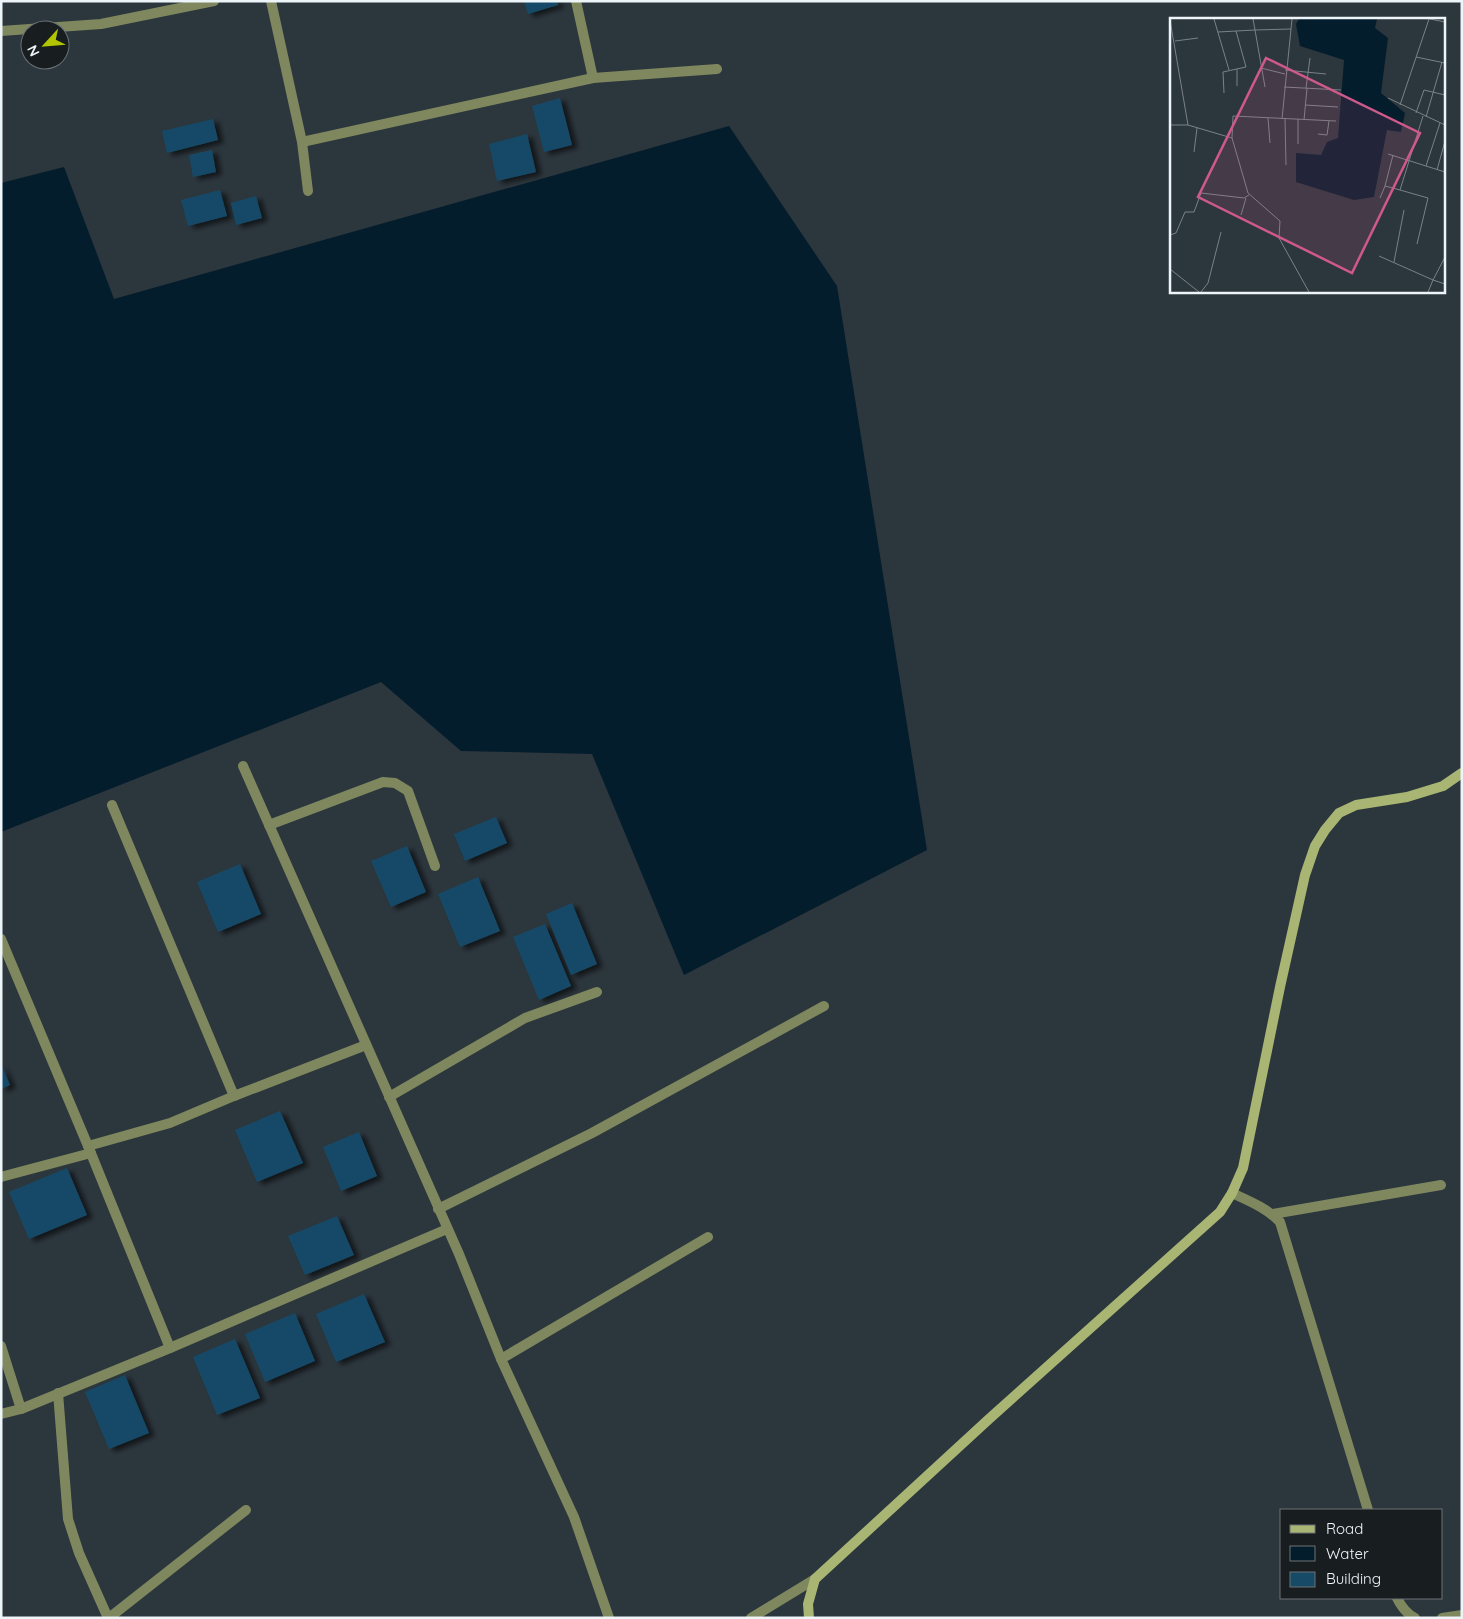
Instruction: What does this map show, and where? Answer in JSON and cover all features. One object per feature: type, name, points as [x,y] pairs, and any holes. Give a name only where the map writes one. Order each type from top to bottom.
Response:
[{"type":"street","points":[[1,32],[101,24],[214,1]]},
{"type":"street","points":[[271,1],[302,142],[308,191]]},
{"type":"street","points":[[576,1],[593,78]]},
{"type":"street","points":[[302,142],[593,78],[718,69]]},
{"type":"street","points":[[243,766],[448,1230],[502,1359],[574,1517],[609,1618]]},
{"type":"street","points":[[751,1618],[815,1579],[989,1418],[1220,1212],[1232,1193],[1243,1168],[1305,875],[1315,846],[1339,813],[1356,805],[1407,797],[1443,786],[1462,773]]},
{"type":"street","points":[[269,825],[383,782],[396,783],[408,791],[435,866]]},
{"type":"street","points":[[112,805],[234,1096]]},
{"type":"street","points":[[1,939],[90,1150],[170,1348]]},
{"type":"street","points":[[388,1097],[525,1018],[597,992]]},
{"type":"street","points":[[438,1209],[592,1133],[824,1006]]},
{"type":"street","points":[[1,1177],[170,1123],[366,1045]]},
{"type":"street","points":[[1273,1214],[1441,1185]]},
{"type":"street","points":[[1232,1193],[1273,1214],[1280,1222],[1368,1509]]},
{"type":"street","points":[[1,1414],[21,1409],[170,1348],[448,1230]]},
{"type":"street","points":[[502,1359],[708,1237]]},
{"type":"street","points":[[1,1346],[21,1409]]},
{"type":"street","points":[[58,1393],[68,1518],[79,1553],[109,1618],[246,1510]]},
{"type":"street","points":[[808,1618],[808,1604],[815,1579]]},
{"type":"street","points":[[1398,1599],[1410,1616],[1416,1618]]},
{"type":"street","points":[[1442,1618],[1462,1615]]},
{"type":"water","points":[[729,126],[837,286],[927,850],[684,975],[592,754],[461,751],[381,682],[1,832],[1,183],[64,167],[114,299]]},
{"type":"building","points":[[524,1],[557,1],[558,5],[528,14]]},
{"type":"building","points":[[560,98],[572,145],[544,152],[532,106]]},
{"type":"building","points":[[213,119],[218,140],[167,153],[162,131]]},
{"type":"building","points":[[527,134],[536,172],[497,181],[489,144]]},
{"type":"building","points":[[212,150],[216,172],[193,177],[189,155]]},
{"type":"building","points":[[220,190],[227,216],[188,226],[181,200]]},
{"type":"building","points":[[256,196],[262,218],[236,225],[231,203]]},
{"type":"building","points":[[496,817],[507,843],[465,861],[454,834]]},
{"type":"building","points":[[407,846],[426,892],[391,907],[371,861]]},
{"type":"building","points":[[240,864],[261,914],[218,932],[197,882]]},
{"type":"building","points":[[478,877],[500,931],[460,947],[438,894]]},
{"type":"building","points":[[572,903],[597,964],[571,975],[546,914]]},
{"type":"building","points":[[545,924],[571,986],[539,1000],[513,937]]},
{"type":"building","points":[[1,1064],[10,1085],[1,1089]]},
{"type":"building","points":[[280,1111],[303,1163],[257,1182],[235,1130]]},
{"type":"building","points":[[359,1132],[377,1176],[341,1191],[323,1147]]},
{"type":"building","points":[[67,1168],[87,1215],[29,1239],[9,1192]]},
{"type":"building","points":[[337,1216],[354,1255],[305,1275],[288,1236]]},
{"type":"building","points":[[364,1294],[385,1342],[336,1362],[316,1314]]},
{"type":"building","points":[[295,1313],[315,1361],[265,1382],[245,1334]]},
{"type":"building","points":[[235,1339],[260,1398],[217,1415],[193,1357]]},
{"type":"building","points":[[125,1375],[149,1433],[109,1449],[85,1392]]}]
